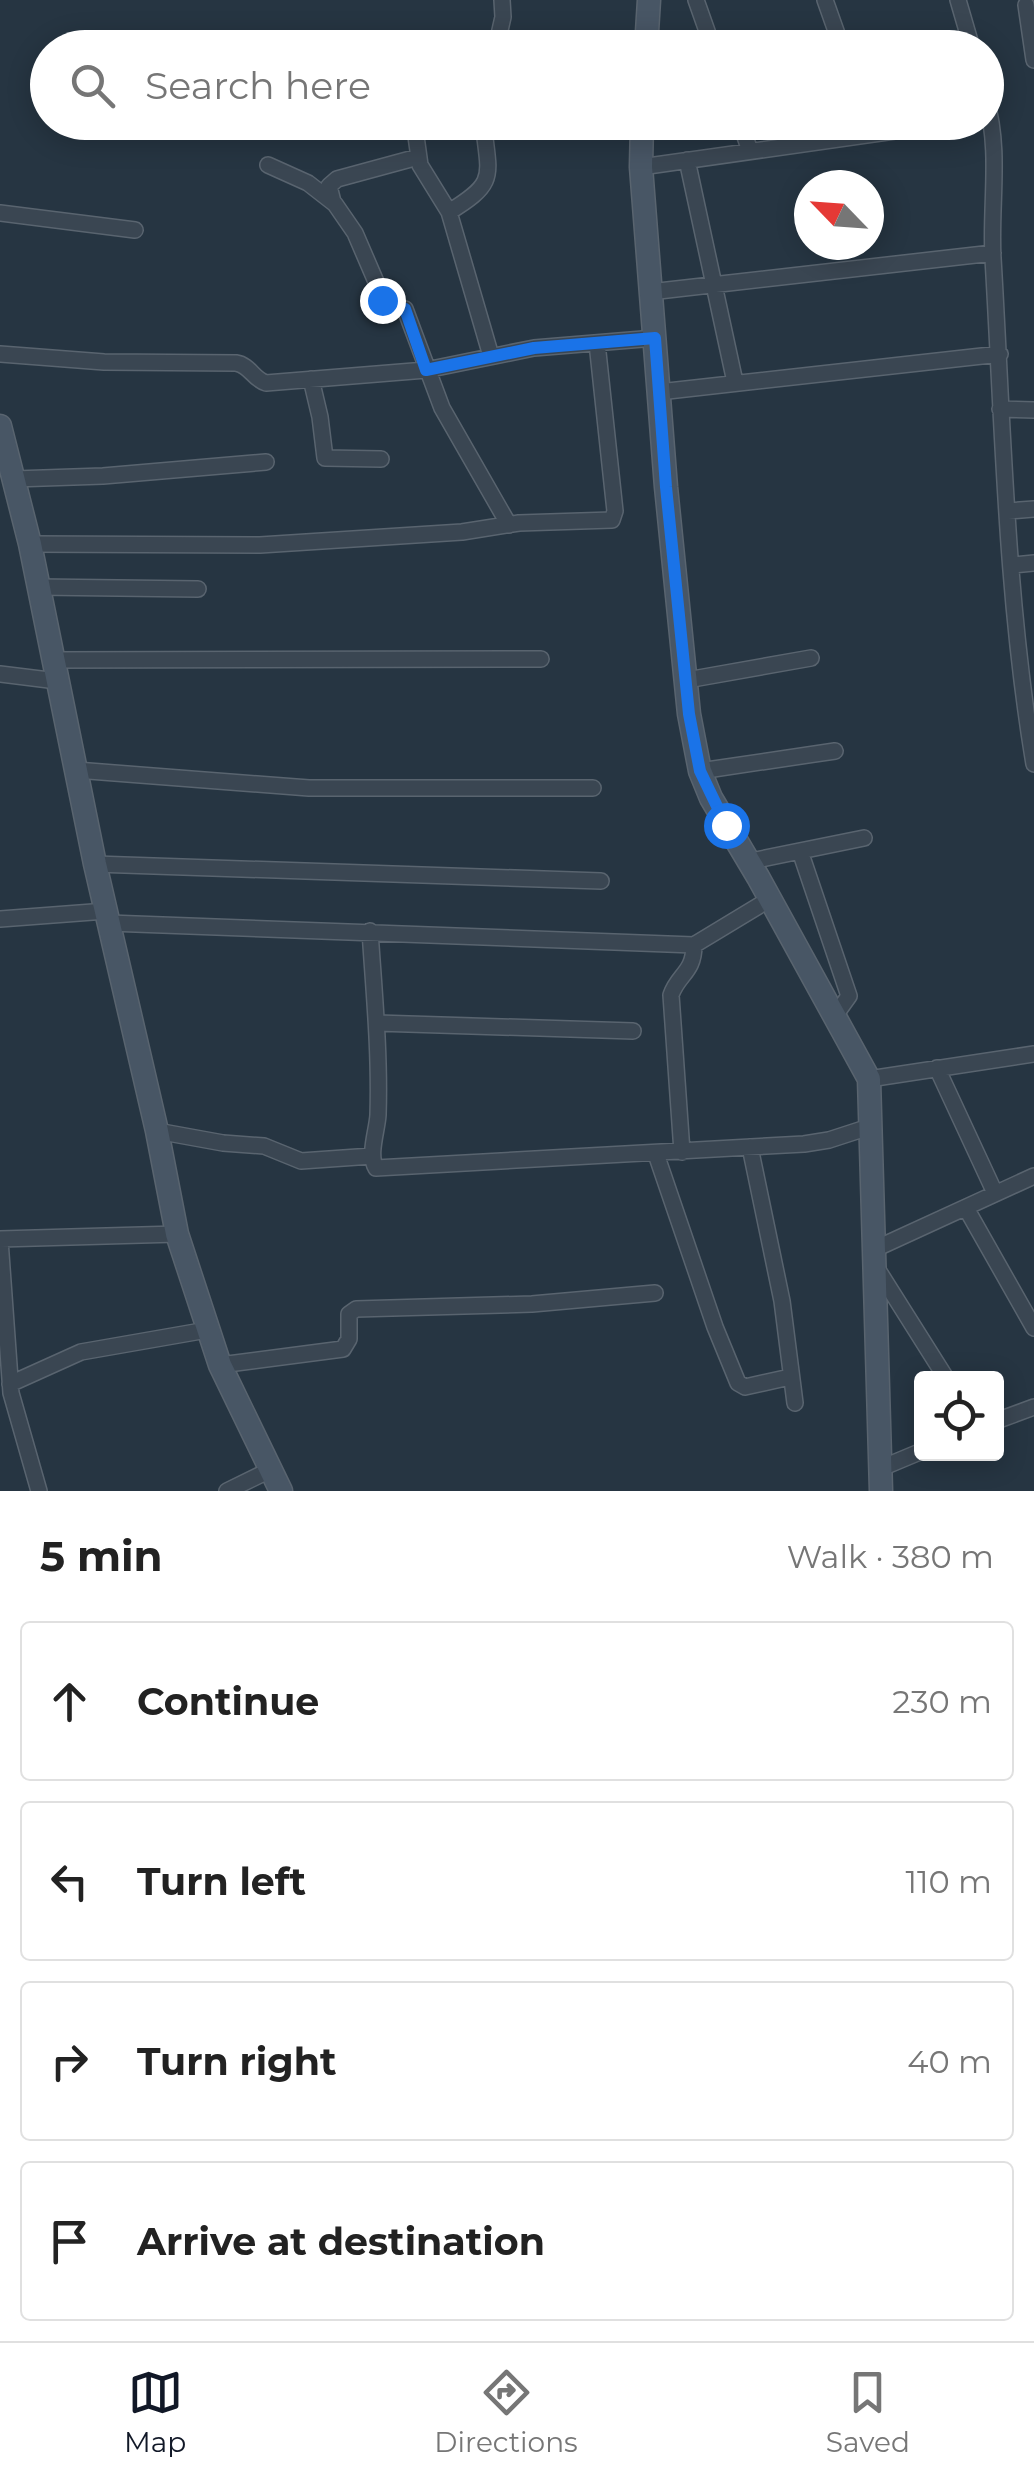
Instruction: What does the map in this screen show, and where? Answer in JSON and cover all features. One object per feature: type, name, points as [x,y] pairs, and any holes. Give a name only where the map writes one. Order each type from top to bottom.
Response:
[{"type":"street","points":[[500,30],[502,0]]},
{"type":"street","points":[[647,30],[649,0]]},
{"type":"street","points":[[696,0],[707,30]]},
{"type":"street","points":[[825,0],[836,30]]},
{"type":"street","points":[[958,0],[967,30]]},
{"type":"street","points":[[1026,3],[1034,60]]},
{"type":"street","points":[[416,140],[424,173],[448,212],[491,356]]},
{"type":"street","points":[[448,212],[478,194],[487,179],[484,140]]},
{"type":"street","points":[[642,140],[659,392],[687,680],[700,771],[746,862],[868,1080],[880,1480]]},
{"type":"street","points":[[746,140],[750,151]]},
{"type":"street","points":[[641,168],[808,140]]},
{"type":"street","points":[[989,140],[1000,409],[1034,764]]},
{"type":"street","points":[[333,202],[329,186],[337,179],[418,157]]},
{"type":"street","points":[[687,160],[735,382]]},
{"type":"street","points":[[268,165],[308,182],[333,202],[356,233],[386,306],[405,309],[442,408],[509,525]]},
{"type":"street","points":[[0,213],[135,230]]},
{"type":"street","points":[[650,292],[992,253]]},
{"type":"street","points":[[0,354],[104,362],[236,362],[266,382],[426,370],[534,348],[655,338]]},
{"type":"street","points":[[30,544],[260,544],[462,532],[586,519],[608,521],[614,517],[611,342]]},
{"type":"street","points":[[659,392],[1000,354]]},
{"type":"street","points":[[311,379],[324,458],[381,459]]},
{"type":"street","points":[[1000,409],[1034,410]]},
{"type":"street","points":[[0,426],[30,544],[95,864],[177,1234],[220,1365],[275,1480],[227,1491]]},
{"type":"street","points":[[14,479],[266,462]]},
{"type":"street","points":[[1008,511],[1034,509]]},
{"type":"street","points":[[1013,565],[1034,563]]},
{"type":"street","points":[[38,587],[198,588]]},
{"type":"street","points":[[687,680],[811,658]]},
{"type":"street","points":[[0,674],[541,660]]},
{"type":"street","points":[[700,771],[835,751]]},
{"type":"street","points":[[76,770],[309,788],[593,788]]},
{"type":"street","points":[[746,862],[864,838]]},
{"type":"street","points":[[800,851],[849,996],[834,1016]]},
{"type":"street","points":[[95,864],[601,881]]},
{"type":"street","points":[[0,919],[107,917],[370,932],[703,941],[770,899]]},
{"type":"street","points":[[370,932],[378,1115],[372,1156],[374,1166],[380,1169],[750,1147],[837,1137],[869,1128]]},
{"type":"street","points":[[682,1152],[671,995],[691,968],[703,941]]},
{"type":"street","points":[[377,1024],[632,1031]]},
{"type":"street","points":[[868,1080],[1034,1054]]},
{"type":"street","points":[[937,1068],[996,1193]]},
{"type":"street","points":[[157,1131],[264,1146],[300,1161],[372,1156]]},
{"type":"street","points":[[750,1147],[777,1271],[794,1403]]},
{"type":"street","points":[[656,1154],[738,1383],[745,1388],[790,1376]]},
{"type":"street","points":[[876,1258],[1034,1176]]},
{"type":"street","points":[[966,1208],[1034,1328]]},
{"type":"street","points":[[39,1491],[3,1356],[0,1240],[177,1234]]},
{"type":"street","points":[[876,1258],[942,1371]]},
{"type":"street","points":[[220,1365],[343,1349],[350,1339],[349,1314],[356,1309],[532,1304],[654,1293]]},
{"type":"street","points":[[10,1384],[80,1352],[207,1330]]},
{"type":"street","points":[[1004,1418],[1034,1407]]},
{"type":"street","points":[[880,1480],[914,1457]]},
{"type":"route","points":[[382,300],[388,308],[405,309],[426,370],[534,348],[655,338],[689,714],[700,771],[726,825]]}]
